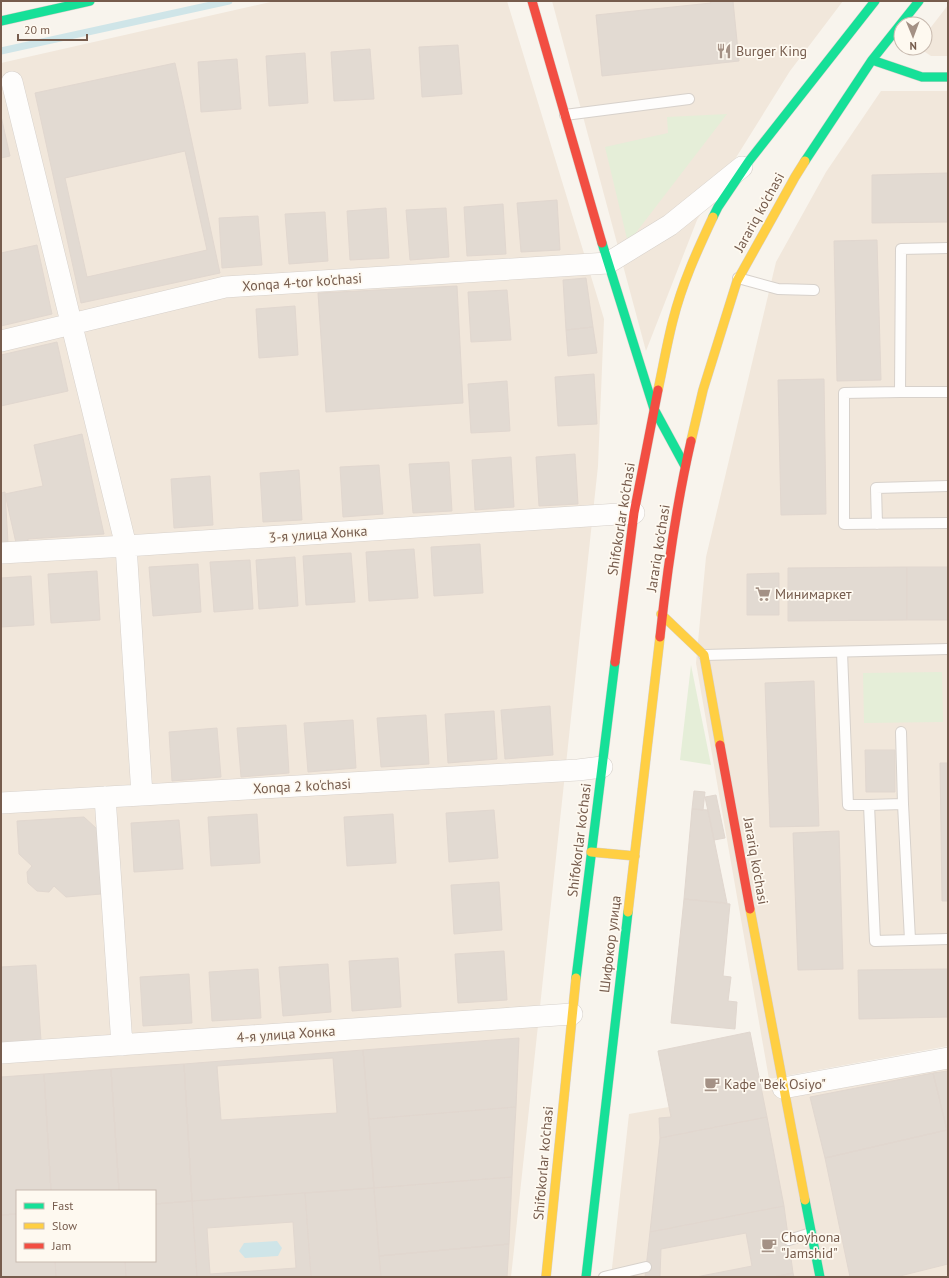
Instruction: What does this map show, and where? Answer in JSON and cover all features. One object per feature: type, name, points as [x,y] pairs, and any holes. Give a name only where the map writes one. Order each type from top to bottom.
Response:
[{"type":"main road","points":[[1,21],[90,1]]},
{"type":"main road","points":[[532,1],[608,263],[654,410],[685,466]]},
{"type":"main road","points":[[654,410],[673,320],[696,253],[718,207],[749,161],[875,1]]},
{"type":"main road","name":"Jarariq ko'chasi","points":[[662,614],[670,548],[685,466],[703,390],[738,278],[795,176],[872,60],[918,1]]},
{"type":"main road","points":[[872,60],[922,77],[948,77]]},
{"type":"main road","name":"Shifokorlar ko'chasi","points":[[546,1277],[572,1014],[591,852],[634,514],[654,410]]},
{"type":"main road","points":[[662,614],[704,655]]},
{"type":"main road","name":"Шифокор улица","points":[[586,1277],[662,614]]},
{"type":"main road","name":"Jarariq ko'chasi","points":[[704,655],[783,1088],[820,1277]]},
{"type":"main road","points":[[591,852],[635,856]]},
{"type":"street","points":[[12,82],[126,546],[142,795]]},
{"type":"street","points":[[608,263],[670,225],[749,161]]},
{"type":"street","name":"Xonqa 4-tor ko'chasi","points":[[1,341],[225,288],[608,263]]},
{"type":"street","name":"3-я улица Хонка","points":[[1,553],[634,514]]},
{"type":"street","name":"Xonqa 2 ko'chasi","points":[[1,803],[578,770],[602,767]]},
{"type":"street","points":[[105,797],[122,1045]]},
{"type":"street","name":"4-я улица Хонка","points":[[1,1053],[572,1014]]},
{"type":"street","points":[[783,1088],[948,1058]]},
{"type":"lane","points":[[565,115],[689,99]]},
{"type":"lane","points":[[900,392],[901,249],[948,248]]},
{"type":"lane","points":[[738,278],[778,289],[814,290]]},
{"type":"lane","points":[[948,392],[844,393],[844,524],[948,523]]},
{"type":"lane","points":[[877,524],[876,488],[948,486]]},
{"type":"lane","points":[[704,655],[948,649]]},
{"type":"lane","points":[[842,652],[848,805],[903,804]]},
{"type":"lane","points":[[901,732],[910,940]]},
{"type":"lane","points":[[869,805],[875,941],[948,939]]},
{"type":"lane","points":[[789,1240],[811,1233]]},
{"type":"lane","points":[[604,1277],[646,1267]]},
{"type":"shaded area","points":[[275,1],[507,1],[604,319],[598,466],[511,1277],[1,1277],[1,63]]},
{"type":"shaded area","points":[[552,1],[843,1],[790,71],[697,220],[646,351]]},
{"type":"shaded area","points":[[948,5],[948,56],[933,56],[933,25]]},
{"type":"shaded area","points":[[881,91],[948,91],[948,1046],[769,1079],[696,663],[706,557],[776,262],[826,172]]},
{"type":"shaded area","points":[[948,1058],[948,1277],[611,1277],[629,1114]]},
{"type":"shaded area","points":[[277,1241],[282,1248],[278,1256],[245,1258],[239,1251],[244,1243]]},
{"type":"green space","points":[[727,114],[628,243],[605,147],[668,133],[667,117]]},
{"type":"green space","points":[[691,665],[711,765],[680,760]]},
{"type":"green space","points":[[942,672],[943,722],[864,723],[863,673]]},
{"type":"building","points":[[710,1],[733,1],[739,61],[602,76],[596,15],[711,3]]},
{"type":"building","points":[[458,45],[462,94],[422,97],[419,47]]},
{"type":"building","points":[[370,49],[374,99],[334,101],[331,52]]},
{"type":"building","points":[[305,53],[308,103],[269,106],[266,56]]},
{"type":"building","points":[[237,59],[241,109],[201,112],[198,62]]},
{"type":"building","points":[[175,63],[220,273],[81,303],[35,93]],"holes":[[[185,151],[207,250],[87,277],[65,178]]]},
{"type":"building","points":[[1,116],[10,156],[1,158]]},
{"type":"building","points":[[948,173],[948,222],[872,223],[872,175]]},
{"type":"building","points":[[557,200],[560,250],[521,252],[517,203]]},
{"type":"building","points":[[503,204],[506,254],[467,256],[464,207]]},
{"type":"building","points":[[386,208],[389,258],[350,260],[347,211]]},
{"type":"building","points":[[446,208],[449,257],[410,260],[406,210]]},
{"type":"building","points":[[325,212],[328,261],[289,264],[285,214]]},
{"type":"building","points":[[258,216],[262,265],[222,268],[219,218]]},
{"type":"building","points":[[877,240],[881,380],[837,381],[834,241]]},
{"type":"building","points":[[37,245],[52,314],[1,326],[1,253]]},
{"type":"building","points":[[586,278],[593,327],[566,330],[563,280]]},
{"type":"building","points":[[457,286],[463,403],[326,412],[318,293]]},
{"type":"building","points":[[507,290],[511,340],[471,342],[468,292]]},
{"type":"building","points":[[295,306],[298,355],[259,358],[256,309]]},
{"type":"building","points":[[593,327],[597,353],[568,356],[566,330]]},
{"type":"building","points":[[57,342],[68,391],[1,406],[1,355]]},
{"type":"building","points":[[594,374],[597,424],[558,426],[555,377]]},
{"type":"building","points":[[824,379],[826,514],[781,515],[778,380]]},
{"type":"building","points":[[507,381],[510,431],[471,433],[468,384]]},
{"type":"building","points":[[82,434],[104,534],[28,539],[28,543],[16,543],[5,494],[43,486],[34,445]]},
{"type":"building","points":[[575,454],[578,504],[539,506],[536,457]]},
{"type":"building","points":[[511,457],[514,507],[475,510],[472,460]]},
{"type":"building","points":[[449,462],[452,511],[413,513],[409,464]]},
{"type":"building","points":[[379,465],[383,514],[343,517],[340,467]]},
{"type":"building","points":[[299,470],[302,520],[263,522],[260,473]]},
{"type":"building","points":[[210,476],[213,525],[174,528],[171,479]]},
{"type":"building","points":[[5,492],[8,542],[1,543],[1,493]]},
{"type":"building","points":[[480,544],[483,593],[434,596],[431,547]]},
{"type":"building","points":[[414,549],[418,598],[369,601],[366,552]]},
{"type":"building","points":[[351,553],[355,602],[306,605],[303,556]]},
{"type":"building","points":[[295,557],[298,606],[259,609],[256,560]]},
{"type":"building","points":[[250,560],[253,609],[214,612],[210,562]]},
{"type":"building","points":[[198,564],[201,612],[153,616],[149,567]]},
{"type":"building","points":[[907,567],[948,567],[948,620],[907,620]]},
{"type":"building","points":[[907,567],[907,620],[788,621],[788,568]]},
{"type":"building","points":[[97,571],[100,620],[51,623],[48,574]]},
{"type":"building","name":"Минимаркет","points":[[779,573],[779,615],[747,615],[747,574]]},
{"type":"building","points":[[31,576],[34,625],[1,627],[1,578]]},
{"type":"building","points":[[814,681],[819,826],[770,827],[765,683]]},
{"type":"building","points":[[550,706],[553,755],[505,759],[501,710]]},
{"type":"building","points":[[494,711],[497,759],[448,763],[445,714]]},
{"type":"building","points":[[426,715],[429,764],[381,767],[377,718]]},
{"type":"building","points":[[353,720],[356,768],[308,772],[304,723]]},
{"type":"building","points":[[286,725],[289,773],[241,777],[237,728]]},
{"type":"building","points":[[217,728],[221,777],[172,781],[169,732]]},
{"type":"building","points":[[865,750],[895,750],[895,792],[866,792]]},
{"type":"building","points":[[940,763],[948,763],[948,901],[942,901]]},
{"type":"building","points":[[694,791],[705,792],[703,810],[692,809]]},
{"type":"building","points":[[716,795],[725,838],[714,840],[705,797]]},
{"type":"building","points":[[692,809],[708,810],[727,903],[684,899]]},
{"type":"building","points":[[494,810],[498,858],[449,862],[446,813]]},
{"type":"building","points":[[257,814],[260,863],[211,866],[208,817]]},
{"type":"building","points":[[393,814],[396,863],[347,866],[344,817]]},
{"type":"building","points":[[84,817],[97,829],[101,894],[66,897],[54,886],[49,892],[37,891],[28,883],[27,872],[32,866],[19,854],[17,821]]},
{"type":"building","points":[[179,820],[183,869],[134,872],[131,823]]},
{"type":"building","points":[[839,831],[843,969],[798,970],[793,833]]},
{"type":"building","points":[[499,882],[502,930],[454,934],[451,885]]},
{"type":"building","points":[[684,899],[730,904],[723,976],[731,977],[728,1001],[737,1002],[735,1029],[671,1023]]},
{"type":"building","points":[[504,951],[507,1000],[458,1003],[455,954]]},
{"type":"building","points":[[398,958],[401,1007],[352,1011],[349,961]]},
{"type":"building","points":[[328,964],[331,1012],[283,1016],[279,967]]},
{"type":"building","points":[[36,965],[41,1041],[1,1043],[1,967]]},
{"type":"building","points":[[258,969],[261,1018],[212,1021],[209,972]]},
{"type":"building","points":[[948,969],[948,1017],[859,1019],[858,970]]},
{"type":"building","points":[[189,974],[192,1023],[143,1026],[140,977]]},
{"type":"building","name":"Кафе \"Bek Osiyo\"","points":[[750,1032],[767,1117],[660,1138],[659,1118],[671,1117],[658,1051]]},
{"type":"building","points":[[519,1038],[516,1107],[369,1119],[363,1050]]},
{"type":"building","points":[[363,1050],[374,1188],[192,1201],[184,1064]],"holes":[[[333,1058],[337,1113],[221,1120],[217,1066]]]},
{"type":"building","points":[[184,1064],[192,1201],[156,1204],[156,1190],[119,1190],[111,1069]]},
{"type":"building","points":[[111,1069],[119,1190],[51,1190],[44,1074]]},
{"type":"building","points":[[948,1071],[948,1134],[933,1073]]},
{"type":"building","points":[[933,1073],[947,1130],[825,1158],[810,1097]]},
{"type":"building","points":[[44,1074],[51,1190],[16,1190],[16,1214],[1,1215],[1,1077]]},
{"type":"building","points":[[516,1107],[512,1177],[374,1188],[369,1119]]},
{"type":"building","points":[[767,1117],[784,1206],[650,1232],[660,1138]]},
{"type":"building","points":[[947,1130],[948,1264],[896,1277],[850,1277],[825,1158]]},
{"type":"building","points":[[512,1177],[509,1244],[379,1256],[374,1188]]},
{"type":"building","points":[[374,1188],[381,1277],[311,1277],[305,1193]]},
{"type":"building","points":[[305,1193],[311,1277],[197,1277],[192,1201]],"holes":[[[293,1222],[296,1268],[210,1274],[207,1228]]]},
{"type":"building","points":[[192,1201],[197,1277],[126,1277],[125,1262],[156,1262],[156,1204]]},
{"type":"building","name":"Choyhona \"Jamshid\"","points":[[784,1206],[793,1273],[774,1277],[696,1277],[752,1266],[746,1233],[661,1249],[660,1277],[645,1277],[650,1232]]},
{"type":"building","points":[[16,1214],[16,1262],[55,1262],[56,1277],[1,1277],[1,1215]]},
{"type":"building","points":[[509,1244],[507,1277],[381,1277],[379,1256]]},
{"type":"building","points":[[55,1262],[125,1262],[126,1277],[56,1277]]},
{"type":"building","points":[[793,1273],[794,1277],[774,1277]]},
{"type":"waterway","points":[[1,51],[229,1]]},
{"type":"traffic: fast","points":[[1,21],[90,1]]},
{"type":"traffic: fast","points":[[713,217],[718,207],[749,161],[875,1]]},
{"type":"traffic: fast","points":[[805,161],[872,60],[919,1]]},
{"type":"traffic: fast","points":[[872,60],[922,77],[948,77]]},
{"type":"traffic: fast","points":[[602,243],[654,409],[685,466]]},
{"type":"traffic: fast","points":[[576,978],[615,662]]},
{"type":"traffic: fast","points":[[586,1277],[628,912]]},
{"type":"traffic: fast","points":[[805,1200],[820,1277]]},
{"type":"traffic: slow","points":[[691,441],[703,390],[737,281],[805,161]]},
{"type":"traffic: slow","points":[[658,390],[671,329],[685,281],[713,217]]},
{"type":"traffic: slow","points":[[661,614],[704,655],[720,745]]},
{"type":"traffic: slow","points":[[628,912],[660,637]]},
{"type":"traffic: slow","points":[[591,852],[635,856]]},
{"type":"traffic: slow","points":[[750,909],[805,1200]]},
{"type":"traffic: slow","points":[[546,1277],[576,978]]},
{"type":"traffic: jam","points":[[532,1],[602,243]]},
{"type":"traffic: jam","points":[[615,662],[634,513],[658,390]]},
{"type":"traffic: jam","points":[[660,637],[672,539],[691,441]]},
{"type":"traffic: jam","points":[[720,745],[750,909]]},
{"type":"place","name":"Burger King","points":[[724,51]]},
{"type":"place","name":"Минимаркет","points":[[763,594]]},
{"type":"place","name":"Кафе \"Bek Osiyo\"","points":[[712,1084]]},
{"type":"place","name":"Choyhona \"Jamshid\"","points":[[769,1245]]}]
